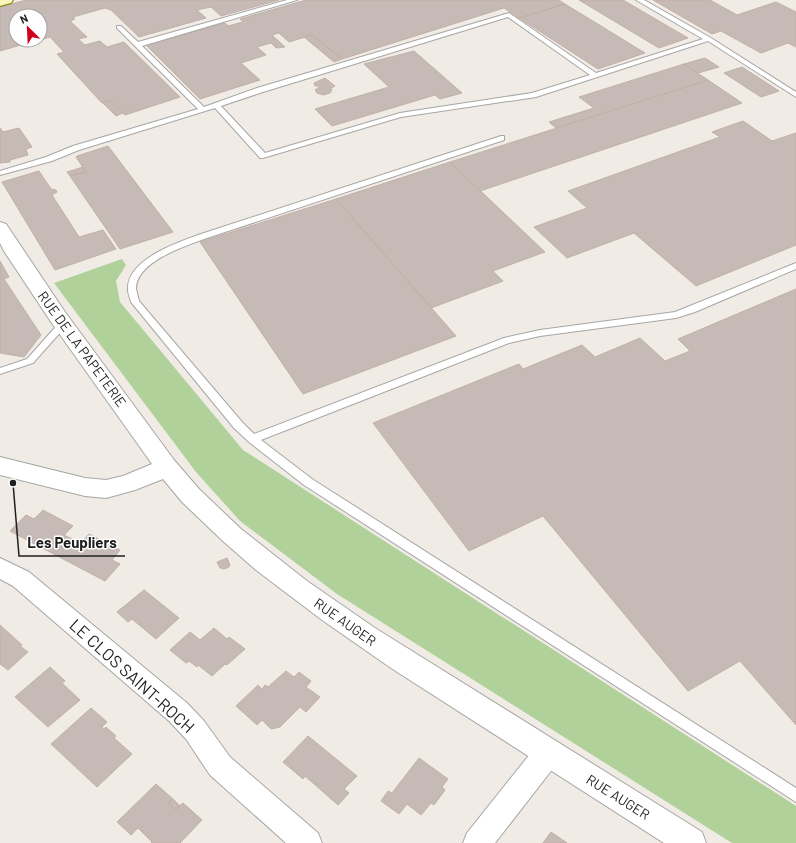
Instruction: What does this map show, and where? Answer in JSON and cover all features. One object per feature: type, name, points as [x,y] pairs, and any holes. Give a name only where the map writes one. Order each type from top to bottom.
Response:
[{"type":"main road","points":[[0,2],[6,0]]},
{"type":"street","name":"RUE DE LA PAPETERIE","points":[[0,228],[63,324],[168,467]]},
{"type":"street","points":[[0,466],[85,487],[106,489],[127,484],[168,467]]},
{"type":"street","name":"RUE AUGER","points":[[168,467],[195,500],[220,524],[249,550],[310,598],[384,650],[691,843]]},
{"type":"street","name":"LE CLOS SAINT-ROCH","points":[[0,568],[21,579],[178,712],[195,730],[220,766],[308,843]]},
{"type":"street","points":[[477,843],[548,753]]},
{"type":"lane","points":[[137,45],[294,0]]},
{"type":"lane","points":[[639,0],[709,39],[796,95]]},
{"type":"lane","points":[[0,173],[48,159],[76,148],[203,110],[260,90],[509,15],[595,75]]},
{"type":"lane","points":[[119,27],[203,110]]},
{"type":"lane","points":[[216,105],[263,156],[400,115],[521,98],[709,39]]},
{"type":"lane","points":[[501,138],[185,243],[156,256],[145,264],[137,273],[132,284],[131,293],[134,302],[220,405],[253,439],[308,482],[796,796]]},
{"type":"lane","points":[[253,439],[492,345],[540,333],[676,315],[692,310],[796,266]]},
{"type":"lane","points":[[0,370],[30,361],[63,324]]},
{"type":"green space","points":[[122,259],[126,265],[116,281],[120,302],[243,450],[796,806],[796,843],[732,843],[337,594],[240,521],[196,472],[54,283]]},
{"type":"building","points":[[26,0],[279,0],[221,16],[211,7],[197,10],[206,18],[139,37],[111,10],[105,8],[73,17],[75,19],[70,21],[87,37],[78,39],[85,45],[100,41],[107,47],[124,42],[180,97],[125,115],[110,100],[102,103],[57,54],[64,52],[50,37],[48,38],[48,8],[8,8],[8,48],[10,48],[0,51],[0,7]]},
{"type":"building","points":[[306,0],[559,0],[565,4],[519,18],[504,8],[342,59],[312,35],[289,42],[279,33],[272,35],[285,47],[276,48],[271,43],[257,47],[266,55],[241,63],[260,80],[200,99],[146,45],[225,23],[228,26],[243,22],[240,19]]},
{"type":"building","points":[[579,0],[623,0],[688,38],[659,48]]},
{"type":"building","points":[[653,0],[710,0],[737,15],[776,2],[796,12],[796,47],[788,43],[761,53],[721,31],[712,34]]},
{"type":"building","points":[[565,4],[645,53],[598,69],[519,18]]},
{"type":"building","points":[[312,35],[342,59],[334,62],[304,37]]},
{"type":"building","points":[[414,51],[462,93],[440,99],[435,95],[332,126],[315,109],[389,87],[364,64]]},
{"type":"building","points":[[705,58],[719,67],[698,73],[684,64]]},
{"type":"building","points":[[684,64],[708,80],[556,128],[549,122],[594,108],[579,97]]},
{"type":"building","points":[[742,67],[779,91],[761,97],[724,73]]},
{"type":"building","points":[[325,78],[335,86],[331,88],[332,90],[330,93],[323,95],[317,93],[315,90],[321,86],[315,86],[314,83]]},
{"type":"building","points":[[708,80],[742,103],[480,191],[450,162]]},
{"type":"building","points":[[110,100],[123,113],[116,116],[103,103]]},
{"type":"building","points":[[743,121],[772,141],[796,133],[796,245],[696,286],[634,233],[567,258],[534,227],[587,208],[568,191],[720,137],[712,132]]},
{"type":"building","points":[[0,128],[3,132],[19,128],[32,147],[26,149],[28,155],[10,160],[10,162],[0,163]]},
{"type":"building","points":[[108,146],[173,232],[120,249],[70,176],[86,172],[76,157],[77,156]]},
{"type":"building","points":[[450,162],[545,252],[493,271],[503,281],[431,308],[336,199]]},
{"type":"building","points":[[83,167],[86,172],[70,176],[67,172]]},
{"type":"building","points":[[39,171],[51,189],[56,190],[57,192],[52,195],[79,237],[103,230],[116,249],[55,270],[2,182]]},
{"type":"building","points":[[336,199],[456,336],[303,394],[200,242]]},
{"type":"building","points":[[0,261],[9,277],[4,279],[41,335],[24,357],[0,353]]},
{"type":"building","points":[[796,289],[796,725],[740,661],[688,691],[543,516],[469,551],[373,423],[519,364],[523,369],[582,345],[595,357],[640,338],[665,361],[690,351],[678,339]]},
{"type":"building","points":[[43,510],[73,526],[64,535],[81,543],[89,534],[120,550],[112,560],[120,564],[105,581],[10,531],[26,515],[34,519]]},
{"type":"building","points":[[227,558],[230,565],[229,567],[224,569],[220,568],[217,562]]},
{"type":"building","points":[[144,590],[179,618],[156,639],[132,619],[128,622],[117,612]]},
{"type":"building","points":[[0,625],[22,645],[20,646],[28,652],[8,670],[0,664]]},
{"type":"building","points":[[214,628],[227,639],[229,637],[245,649],[212,676],[198,665],[197,667],[189,661],[186,663],[170,650],[190,632],[200,640]]},
{"type":"building","points":[[50,667],[65,681],[62,683],[80,700],[48,727],[15,697]]},
{"type":"building","points":[[286,671],[294,677],[299,672],[311,681],[306,687],[320,697],[306,712],[300,707],[280,727],[271,729],[262,720],[257,725],[236,706],[258,685],[262,689],[265,685],[268,687]]},
{"type":"building","points":[[91,708],[107,722],[102,727],[104,729],[106,727],[116,736],[114,738],[132,754],[97,787],[51,744]]},
{"type":"building","points":[[308,736],[357,776],[344,789],[349,793],[338,805],[305,776],[303,779],[283,762]]},
{"type":"building","points":[[419,758],[448,779],[442,787],[445,790],[434,805],[431,803],[421,815],[407,804],[399,814],[381,801],[388,791],[392,793]]},
{"type":"building","points":[[156,784],[173,799],[168,803],[175,810],[183,803],[202,820],[180,843],[151,843],[152,842],[138,828],[131,835],[117,822]]},
{"type":"building","points":[[173,799],[180,806],[175,810],[168,803]]},
{"type":"building","points":[[551,832],[567,843],[543,843]]},
{"type":"place","name":"Les Peupliers","points":[[13,483]]}]
